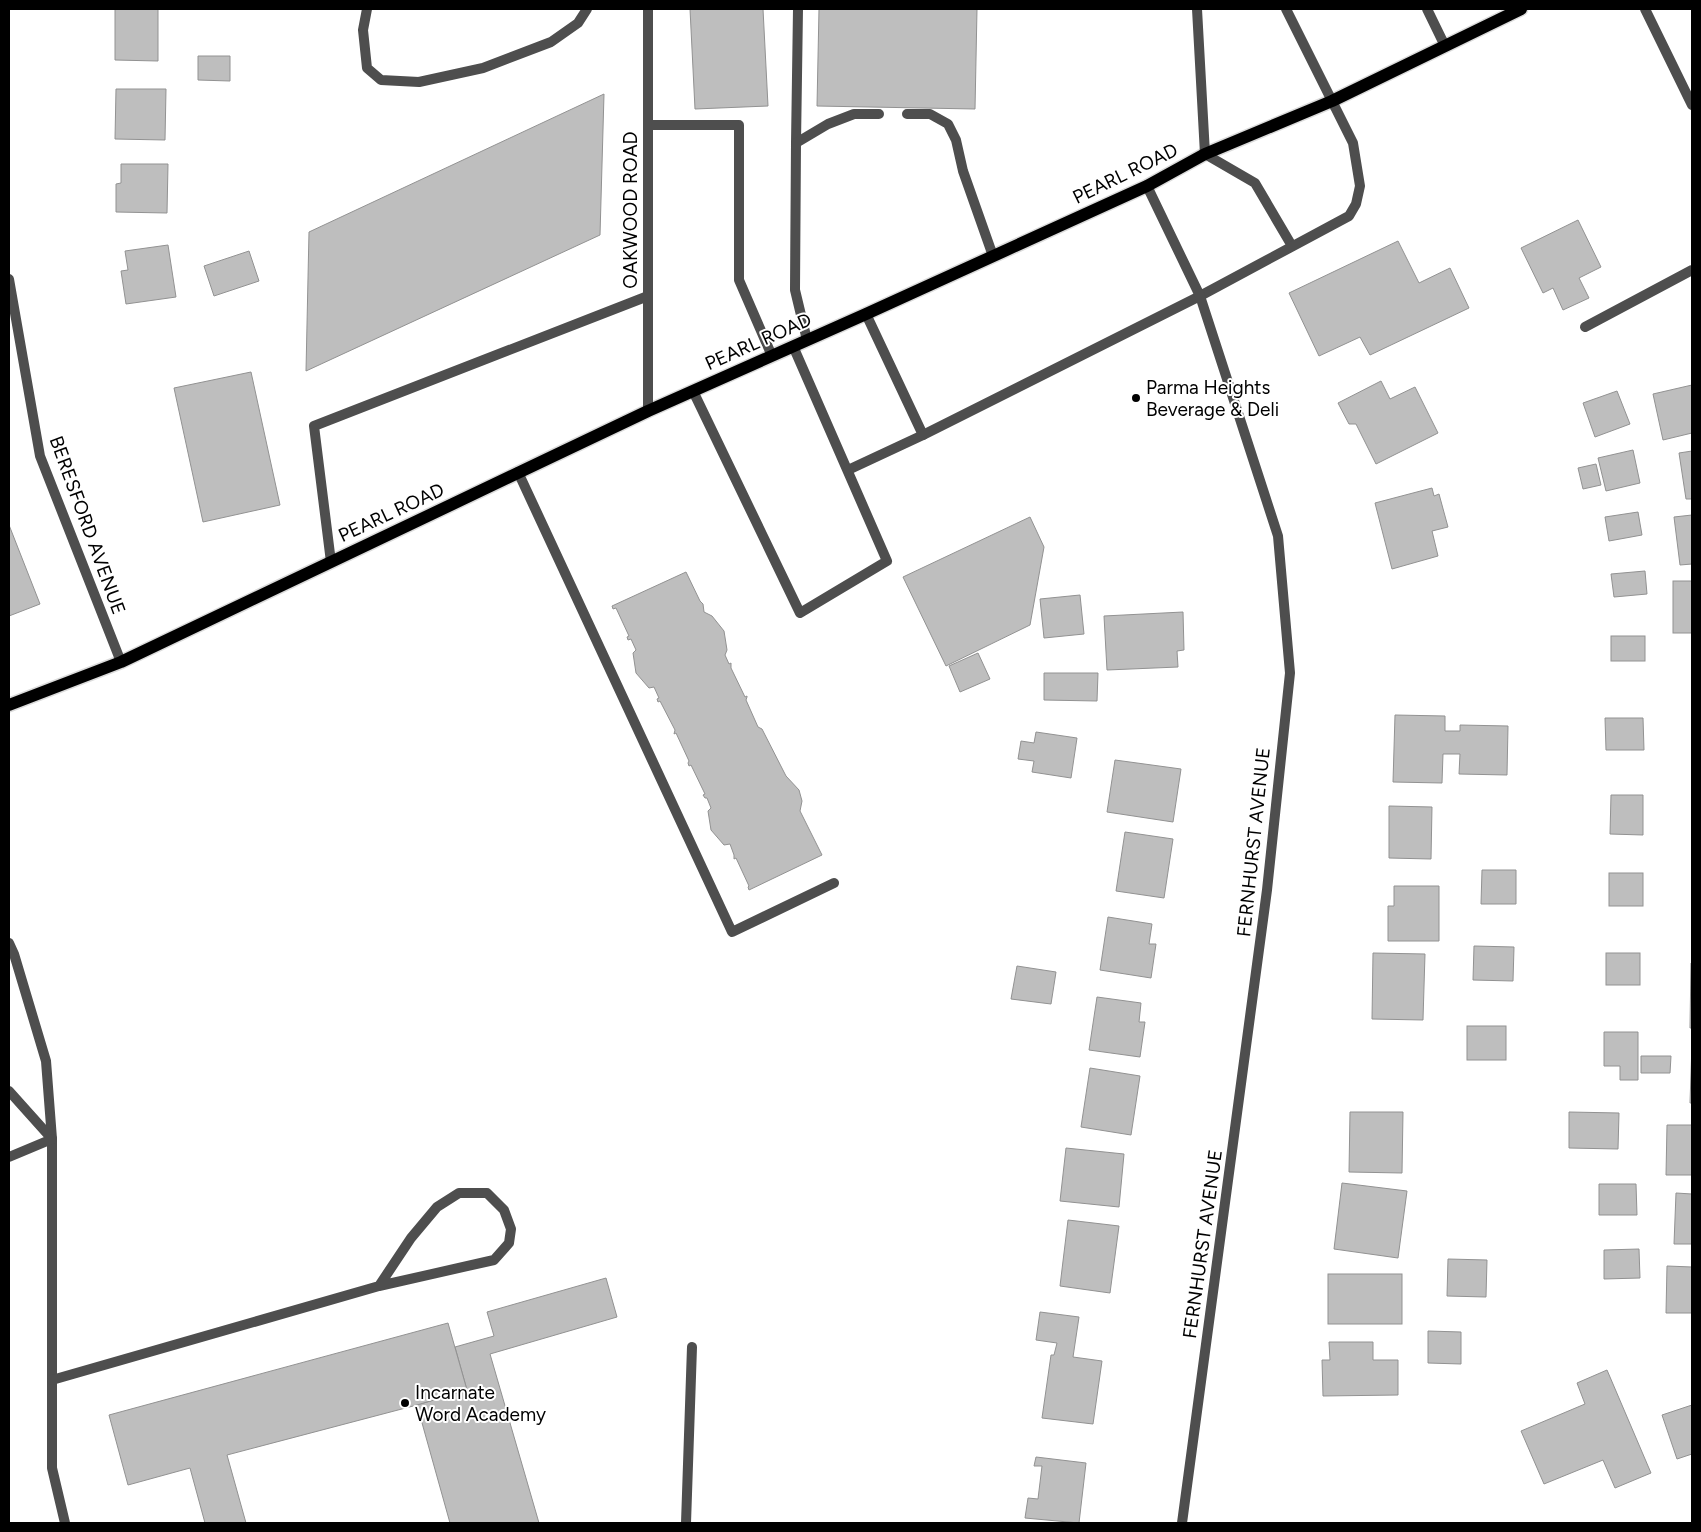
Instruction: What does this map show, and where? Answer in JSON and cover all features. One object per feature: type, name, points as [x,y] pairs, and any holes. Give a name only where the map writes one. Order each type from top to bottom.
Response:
[{"type":"main road","name":"PEARL ROAD","points":[[9,705],[121,662],[648,411],[1147,186],[1205,154],[1332,101],[1521,9]]},
{"type":"street","points":[[367,9],[363,30],[367,68],[381,80],[419,82],[483,68],[551,42],[578,23],[587,9]]},
{"type":"street","name":"OAKWOOD ROAD","points":[[648,9],[648,411]]},
{"type":"street","points":[[798,9],[795,290],[807,340]]},
{"type":"street","points":[[1197,9],[1205,154],[1255,183],[1292,246]]},
{"type":"street","points":[[848,470],[923,435],[1200,296],[1349,216],[1356,204],[1360,186],[1353,143],[1286,9]]},
{"type":"street","points":[[1427,9],[1444,46]]},
{"type":"street","points":[[1645,9],[1692,105]]},
{"type":"street","points":[[796,143],[828,124],[854,114],[879,114]]},
{"type":"street","points":[[907,114],[930,114],[948,124],[956,140],[963,171],[993,256]]},
{"type":"street","points":[[648,125],[739,125],[739,280],[772,356]]},
{"type":"street","name":"FERNHURST AVENUE","points":[[1147,186],[1200,296],[1278,536],[1290,673],[1266,900],[1182,1523]]},
{"type":"street","points":[[1585,327],[1692,270]]},
{"type":"street","name":"BERESFORD AVENUE","points":[[9,279],[40,456],[121,662]]},
{"type":"street","points":[[331,562],[314,426],[648,296]]},
{"type":"street","points":[[866,314],[923,435]]},
{"type":"street","points":[[693,391],[800,614],[888,560],[793,346]]},
{"type":"street","points":[[518,472],[732,932],[834,883]]},
{"type":"street","points":[[9,943],[46,1061],[52,1139],[52,1468],[65,1523]]},
{"type":"street","points":[[9,1091],[52,1139]]},
{"type":"street","points":[[9,1157],[52,1139]]},
{"type":"street","points":[[52,1380],[379,1286],[494,1260],[510,1243],[511,1229],[504,1210],[487,1193],[459,1193],[437,1207],[411,1238],[379,1286]]},
{"type":"street","points":[[686,1523],[692,1347]]},
{"type":"building","points":[[115,9],[158,9],[158,61],[115,60]]},
{"type":"building","points":[[690,9],[763,9],[768,106],[695,109]]},
{"type":"building","points":[[819,9],[977,9],[975,109],[817,106]]},
{"type":"building","points":[[198,56],[230,56],[230,81],[198,80]]},
{"type":"building","points":[[116,89],[166,89],[165,140],[115,139]]},
{"type":"building","points":[[604,94],[600,235],[306,371],[309,232]]},
{"type":"building","points":[[121,164],[168,164],[167,213],[116,212],[116,184],[121,183]]},
{"type":"building","points":[[1578,220],[1601,267],[1579,278],[1589,298],[1563,310],[1553,288],[1543,293],[1521,248]]},
{"type":"building","points":[[1398,241],[1419,283],[1450,268],[1469,308],[1370,355],[1360,337],[1319,356],[1289,293]]},
{"type":"building","points":[[168,245],[176,297],[126,304],[121,271],[128,270],[125,251]]},
{"type":"building","points":[[249,251],[259,281],[214,296],[204,266]]},
{"type":"building","points":[[251,372],[280,505],[203,522],[174,388]]},
{"type":"building","points":[[1381,381],[1390,399],[1415,387],[1438,433],[1376,464],[1356,424],[1349,424],[1338,403]]},
{"type":"building","points":[[1692,385],[1692,433],[1663,440],[1653,394]]},
{"type":"building","points":[[1617,391],[1630,424],[1595,437],[1583,403]]},
{"type":"building","points":[[1633,450],[1640,483],[1606,491],[1598,458]]},
{"type":"building","points":[[1692,451],[1692,499],[1686,499],[1679,453]]},
{"type":"building","points":[[1596,464],[1601,485],[1583,489],[1578,468]]},
{"type":"building","points":[[1432,488],[1434,496],[1439,494],[1448,527],[1432,531],[1438,556],[1392,569],[1375,503]]},
{"type":"building","points":[[1638,512],[1642,535],[1609,541],[1605,517]]},
{"type":"building","points":[[1692,515],[1692,564],[1680,565],[1674,517]]},
{"type":"building","points":[[1030,517],[1044,547],[1030,625],[946,666],[903,577]]},
{"type":"building","points":[[9,525],[40,604],[9,616]]},
{"type":"building","points":[[1645,571],[1647,594],[1614,597],[1611,574]]},
{"type":"building","points":[[686,572],[703,604],[704,612],[712,616],[724,631],[727,650],[725,655],[729,664],[731,663],[731,668],[745,697],[747,696],[746,700],[758,727],[762,729],[786,776],[799,790],[802,801],[800,811],[822,855],[749,890],[749,886],[736,858],[734,859],[730,844],[724,845],[711,830],[708,811],[711,808],[707,798],[703,795],[705,794],[691,765],[689,766],[689,761],[676,733],[674,734],[675,730],[660,701],[658,702],[657,699],[659,698],[654,687],[649,688],[636,673],[633,653],[636,650],[631,639],[628,640],[627,637],[629,636],[616,608],[613,609],[612,606]]},
{"type":"building","points":[[1673,581],[1692,581],[1692,633],[1673,633]]},
{"type":"building","points":[[1080,595],[1084,634],[1044,638],[1040,599]]},
{"type":"building","points":[[1183,612],[1184,650],[1177,651],[1178,667],[1107,670],[1104,616]]},
{"type":"building","points":[[1611,636],[1645,636],[1645,661],[1611,661]]},
{"type":"building","points":[[978,653],[990,679],[960,692],[949,666]]},
{"type":"building","points":[[1044,673],[1098,673],[1097,701],[1044,700]]},
{"type":"building","points":[[1395,715],[1445,716],[1445,731],[1460,731],[1460,725],[1508,726],[1507,775],[1459,774],[1460,754],[1443,754],[1442,783],[1393,782]]},
{"type":"building","points":[[1605,718],[1643,718],[1644,750],[1606,750]]},
{"type":"building","points":[[1036,732],[1077,738],[1071,778],[1032,772],[1034,761],[1018,759],[1021,741],[1034,743]]},
{"type":"building","points":[[1115,760],[1181,769],[1173,822],[1107,812]]},
{"type":"building","points":[[1611,795],[1643,795],[1643,835],[1610,834]]},
{"type":"building","points":[[1389,806],[1432,807],[1431,859],[1389,858]]},
{"type":"building","points":[[1125,832],[1173,839],[1164,898],[1116,891]]},
{"type":"building","points":[[1482,870],[1516,870],[1516,904],[1481,904]]},
{"type":"building","points":[[1609,873],[1643,873],[1643,906],[1609,906]]},
{"type":"building","points":[[1394,886],[1439,886],[1439,941],[1388,941],[1388,906],[1394,906]]},
{"type":"building","points":[[1108,917],[1152,924],[1149,944],[1156,944],[1151,978],[1100,970]]},
{"type":"building","points":[[1474,946],[1514,947],[1513,981],[1473,980]]},
{"type":"building","points":[[1373,953],[1425,954],[1423,1020],[1372,1019]]},
{"type":"building","points":[[1606,953],[1640,953],[1640,985],[1606,985]]},
{"type":"building","points":[[1691,963],[1692,1028],[1690,1028]]},
{"type":"building","points":[[1017,966],[1056,972],[1051,1004],[1011,999]]},
{"type":"building","points":[[1097,997],[1141,1003],[1139,1022],[1145,1022],[1140,1057],[1089,1050]]},
{"type":"building","points":[[1467,1026],[1506,1026],[1506,1060],[1467,1060]]},
{"type":"building","points":[[1604,1032],[1638,1032],[1638,1080],[1620,1080],[1620,1066],[1604,1066]]},
{"type":"building","points":[[1692,1044],[1692,1103],[1690,1103]]},
{"type":"building","points":[[1641,1056],[1671,1056],[1670,1073],[1641,1073]]},
{"type":"building","points":[[1090,1068],[1140,1076],[1131,1135],[1081,1127]]},
{"type":"building","points":[[1350,1112],[1403,1112],[1402,1173],[1349,1172]]},
{"type":"building","points":[[1569,1112],[1619,1113],[1618,1149],[1569,1148]]},
{"type":"building","points":[[1667,1125],[1692,1125],[1692,1175],[1666,1175]]},
{"type":"building","points":[[1066,1148],[1124,1154],[1119,1207],[1060,1201]]},
{"type":"building","points":[[1342,1183],[1407,1191],[1398,1258],[1334,1249]]},
{"type":"building","points":[[1599,1184],[1636,1184],[1637,1215],[1599,1215]]},
{"type":"building","points":[[1676,1193],[1692,1194],[1692,1244],[1674,1244]]},
{"type":"building","points":[[1068,1220],[1119,1226],[1110,1293],[1060,1286]]},
{"type":"building","points":[[1639,1249],[1640,1278],[1604,1279],[1604,1250]]},
{"type":"building","points":[[1448,1259],[1487,1260],[1486,1297],[1447,1296]]},
{"type":"building","points":[[1667,1266],[1692,1267],[1692,1313],[1666,1313]]},
{"type":"building","points":[[1328,1274],[1402,1274],[1402,1324],[1328,1324]]},
{"type":"building","points":[[606,1278],[617,1317],[490,1354],[539,1523],[450,1523],[417,1405],[467,1390],[455,1347],[494,1336],[487,1312]]},
{"type":"building","points":[[1040,1312],[1079,1317],[1073,1357],[1102,1361],[1093,1424],[1042,1418],[1051,1355],[1054,1355],[1057,1343],[1036,1340]]},
{"type":"building","points":[[448,1323],[467,1390],[227,1455],[246,1523],[205,1523],[190,1468],[128,1485],[109,1415]]},
{"type":"building","points":[[1428,1331],[1461,1332],[1461,1364],[1428,1363]]},
{"type":"building","points":[[1329,1342],[1373,1342],[1373,1360],[1398,1360],[1398,1395],[1323,1396],[1322,1360],[1330,1360]]},
{"type":"building","points":[[1607,1370],[1651,1473],[1615,1488],[1603,1460],[1544,1484],[1521,1431],[1585,1404],[1577,1383]]},
{"type":"building","points":[[1692,1405],[1692,1454],[1677,1459],[1662,1415]]},
{"type":"building","points":[[1036,1457],[1086,1463],[1079,1523],[1025,1518],[1028,1498],[1038,1499],[1042,1466],[1034,1466]]},
{"type":"place","name":"Parma Heights Beverage & Deli","points":[[1136,398]]},
{"type":"place","name":"Incarnate Word Academy","points":[[405,1403]]}]
